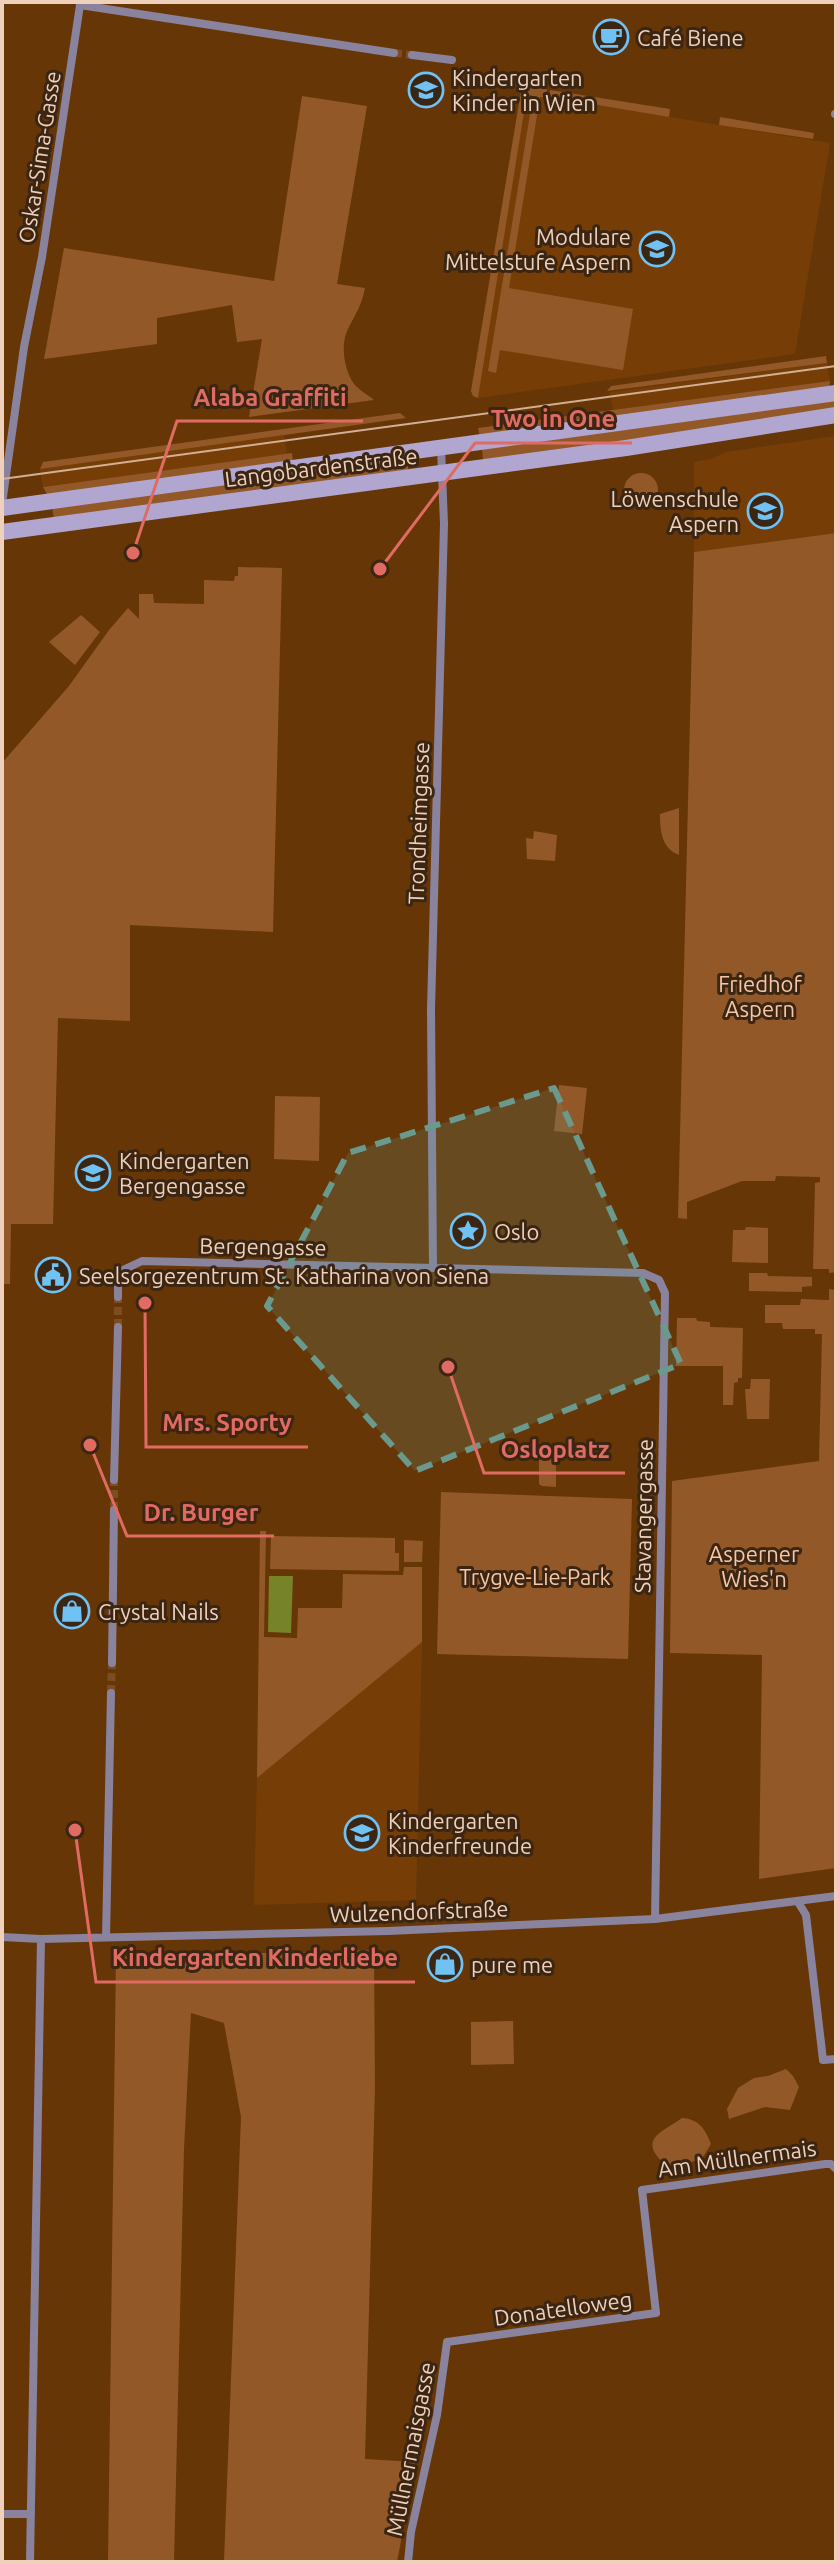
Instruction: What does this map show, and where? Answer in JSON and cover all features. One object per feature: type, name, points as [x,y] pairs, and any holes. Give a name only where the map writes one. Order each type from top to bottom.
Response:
[{"type":"street","name":"Oskar-Sima-Gasse","points":[[2,506],[24,347],[42,257],[80,5],[394,53]]},
{"type":"street","points":[[412,55],[452,60]]},
{"type":"street","name":"Langobardenstraße","points":[[2,506],[836,393]]},
{"type":"street","name":"Langobardenstraße","points":[[2,532],[639,446],[836,415]]},
{"type":"street","name":"Trondheimgasse","points":[[433,1268],[431,1009],[444,524],[441,447]]},
{"type":"street","name":"Bergengasse","points":[[118,1297],[118,1283],[123,1270],[142,1261],[433,1268]]},
{"type":"street","name":"Stavangergasse","points":[[433,1268],[643,1273],[659,1280],[665,1293],[655,1919]]},
{"type":"street","points":[[114,1480],[118,1327]]},
{"type":"street","points":[[112,1663],[114,1510]]},
{"type":"street","points":[[106,1937],[111,1693]]},
{"type":"street","name":"Wulzendorfstraße","points":[[2,1937],[41,1939],[388,1931],[655,1919],[836,1896]]},
{"type":"street","points":[[798,1902],[806,1915],[823,2060],[836,2059]]},
{"type":"street","points":[[30,2562],[41,1939]]},
{"type":"street","name":"Am Müllnermais","points":[[642,2190],[825,2164],[831,2164],[836,2169]]},
{"type":"street","name":"Donatelloweg","points":[[447,2342],[656,2313],[642,2190]]},
{"type":"street","name":"Müllnermaisgasse","points":[[408,2562],[411,2532],[437,2415],[447,2342]]},
{"type":"street","points":[[2,2514],[31,2514]]},
{"type":"highlighted area","points":[[554,1088],[681,1364],[415,1471],[267,1306],[348,1153]]},
{"type":"shaded area","name":"Modulare Mittelstufe Aspern","points":[[527,94],[830,143],[795,354],[478,398]]},
{"type":"shaded area","points":[[827,363],[830,381],[613,410],[610,392]]},
{"type":"shaded area","points":[[284,435],[287,454],[43,487],[40,469]]},
{"type":"shaded area","name":"Löwenschule Aspern","points":[[836,436],[836,533],[694,552],[694,462],[726,452]]},
{"type":"shaded area","points":[[269,1576],[293,1576],[291,1633],[268,1632]]},
{"type":"shaded area","points":[[422,1642],[416,1900],[254,1905],[257,1778]]},
{"type":"green space","points":[[522,85],[547,89],[545,97],[540,97],[509,288],[633,309],[623,370],[500,350],[496,373],[488,371],[533,96],[527,94],[478,398],[471,391]]},
{"type":"green space","points":[[550,90],[670,109],[669,117],[549,97]]},
{"type":"green space","points":[[302,96],[367,106],[337,284],[365,288],[346,335],[344,357],[354,384],[374,400],[249,417],[262,339],[237,342],[232,305],[157,318],[157,344],[44,359],[64,248],[274,281]]},
{"type":"green space","points":[[720,117],[814,133],[813,139],[719,125]]},
{"type":"green space","points":[[826,356],[827,363],[607,391],[611,386]]},
{"type":"green space","points":[[830,381],[829,388],[480,438],[478,428]]},
{"type":"green space","points":[[836,400],[836,408],[804,418],[483,460],[482,449]]},
{"type":"green space","points":[[400,413],[406,418],[40,469],[43,462]]},
{"type":"green space","points":[[292,453],[293,462],[48,496],[43,487]]},
{"type":"green space","points":[[408,460],[408,471],[54,519],[52,506]]},
{"type":"green space","points":[[641,473],[653,478],[658,490],[653,502],[641,507],[629,502],[624,490],[629,478]]},
{"type":"green space","name":"Friedhof Aspern","points":[[836,533],[836,1272],[829,1273],[829,1269],[813,1269],[815,1183],[820,1182],[820,1177],[776,1176],[775,1181],[742,1181],[687,1202],[687,1219],[678,1218],[694,552]]},
{"type":"green space","points":[[238,567],[282,568],[273,932],[130,925],[130,1021],[58,1018],[53,1224],[11,1224],[10,1284],[2,1284],[2,763],[69,686],[128,608],[139,619],[139,594],[153,594],[154,603],[204,604],[204,580],[234,581],[238,576]]},
{"type":"green space","points":[[81,615],[100,632],[75,665],[49,642]]},
{"type":"green space","points":[[679,808],[679,855],[665,843],[660,814]]},
{"type":"green space","points":[[534,831],[557,835],[555,861],[527,859],[526,838],[533,839]]},
{"type":"green space","points":[[559,1085],[587,1088],[582,1134],[554,1131]]},
{"type":"green space","points":[[275,1096],[320,1097],[319,1161],[274,1159]]},
{"type":"green space","points":[[746,1227],[768,1228],[768,1263],[732,1262],[733,1230],[745,1230]]},
{"type":"green space","points":[[749,1273],[812,1277],[812,1286],[802,1287],[802,1292],[749,1291]]},
{"type":"green space","name":"Asperner Wies'n","points":[[829,1289],[836,1290],[836,1868],[759,1879],[762,1655],[670,1653],[672,1481],[819,1461],[822,1334],[815,1334],[815,1329],[783,1329],[782,1323],[765,1323],[765,1305],[800,1305],[801,1299],[829,1300]]},
{"type":"green space","points":[[677,1318],[696,1318],[697,1321],[710,1322],[710,1327],[743,1328],[742,1378],[734,1383],[733,1405],[723,1405],[723,1366],[676,1366]]},
{"type":"green space","points":[[751,1379],[770,1379],[769,1419],[747,1419],[745,1389],[750,1389]]},
{"type":"green space","points":[[539,1450],[556,1450],[556,1487],[539,1484]]},
{"type":"green space","name":"Trygve-Lie-Park","points":[[441,1492],[632,1499],[628,1659],[437,1654]]},
{"type":"green space","points":[[260,1531],[266,1531],[264,1637],[297,1638],[298,1608],[342,1608],[343,1574],[403,1575],[404,1567],[422,1567],[422,1642],[257,1778]]},
{"type":"green space","points":[[271,1536],[395,1538],[399,1571],[270,1569]]},
{"type":"green space","points":[[404,1540],[423,1541],[422,1562],[404,1562]]},
{"type":"green space","points":[[374,1950],[375,2086],[365,2459],[416,2462],[397,2562],[224,2562],[241,2117],[224,2023],[191,2013],[184,2149],[174,2562],[108,2562],[116,1957]]},
{"type":"green space","points":[[513,2021],[514,2064],[471,2065],[471,2022]]},
{"type":"green space","points":[[786,2069],[799,2087],[790,2110],[765,2107],[729,2119],[727,2109],[738,2088],[754,2078]]},
{"type":"green space","points":[[682,2118],[693,2120],[701,2126],[711,2144],[703,2157],[685,2165],[667,2166],[653,2149],[653,2143],[660,2132]]},
{"type":"tunnel","points":[[394,53],[412,55]]},
{"type":"tunnel","points":[[118,1297],[118,1327]]},
{"type":"tunnel","points":[[114,1480],[114,1510]]},
{"type":"tunnel","points":[[111,1693],[112,1663]]},
{"type":"tram line","points":[[2,479],[836,366]]},
{"type":"place","name":"Café Biene","points":[[611,37]]},
{"type":"place","name":"Kindergarten Kinder in Wien","points":[[426,90]]},
{"type":"place","name":"Modulare Mittelstufe Aspern","points":[[657,249]]},
{"type":"place","name":"Löwenschule Aspern","points":[[765,511]]},
{"type":"place","name":"Alaba Graffiti","points":[[133,553]]},
{"type":"place","name":"Two in One","points":[[380,569]]},
{"type":"place","name":"Kindergarten Bergengasse","points":[[93,1173]]},
{"type":"place","name":"Oslo","points":[[468,1231]]},
{"type":"place","name":"Seelsorgezentrum St. Katharina von Siena","points":[[53,1275]]},
{"type":"place","name":"Mrs. Sporty","points":[[145,1303]]},
{"type":"place","name":"Osloplatz","points":[[448,1367]]},
{"type":"place","name":"Dr. Burger","points":[[90,1445]]},
{"type":"place","name":"Crystal Nails","points":[[72,1611]]},
{"type":"place","name":"Kindergarten Kinderliebe","points":[[75,1830]]},
{"type":"place","name":"Kindergarten Kinderfreunde","points":[[362,1833]]},
{"type":"place","name":"pure me","points":[[445,1964]]}]
